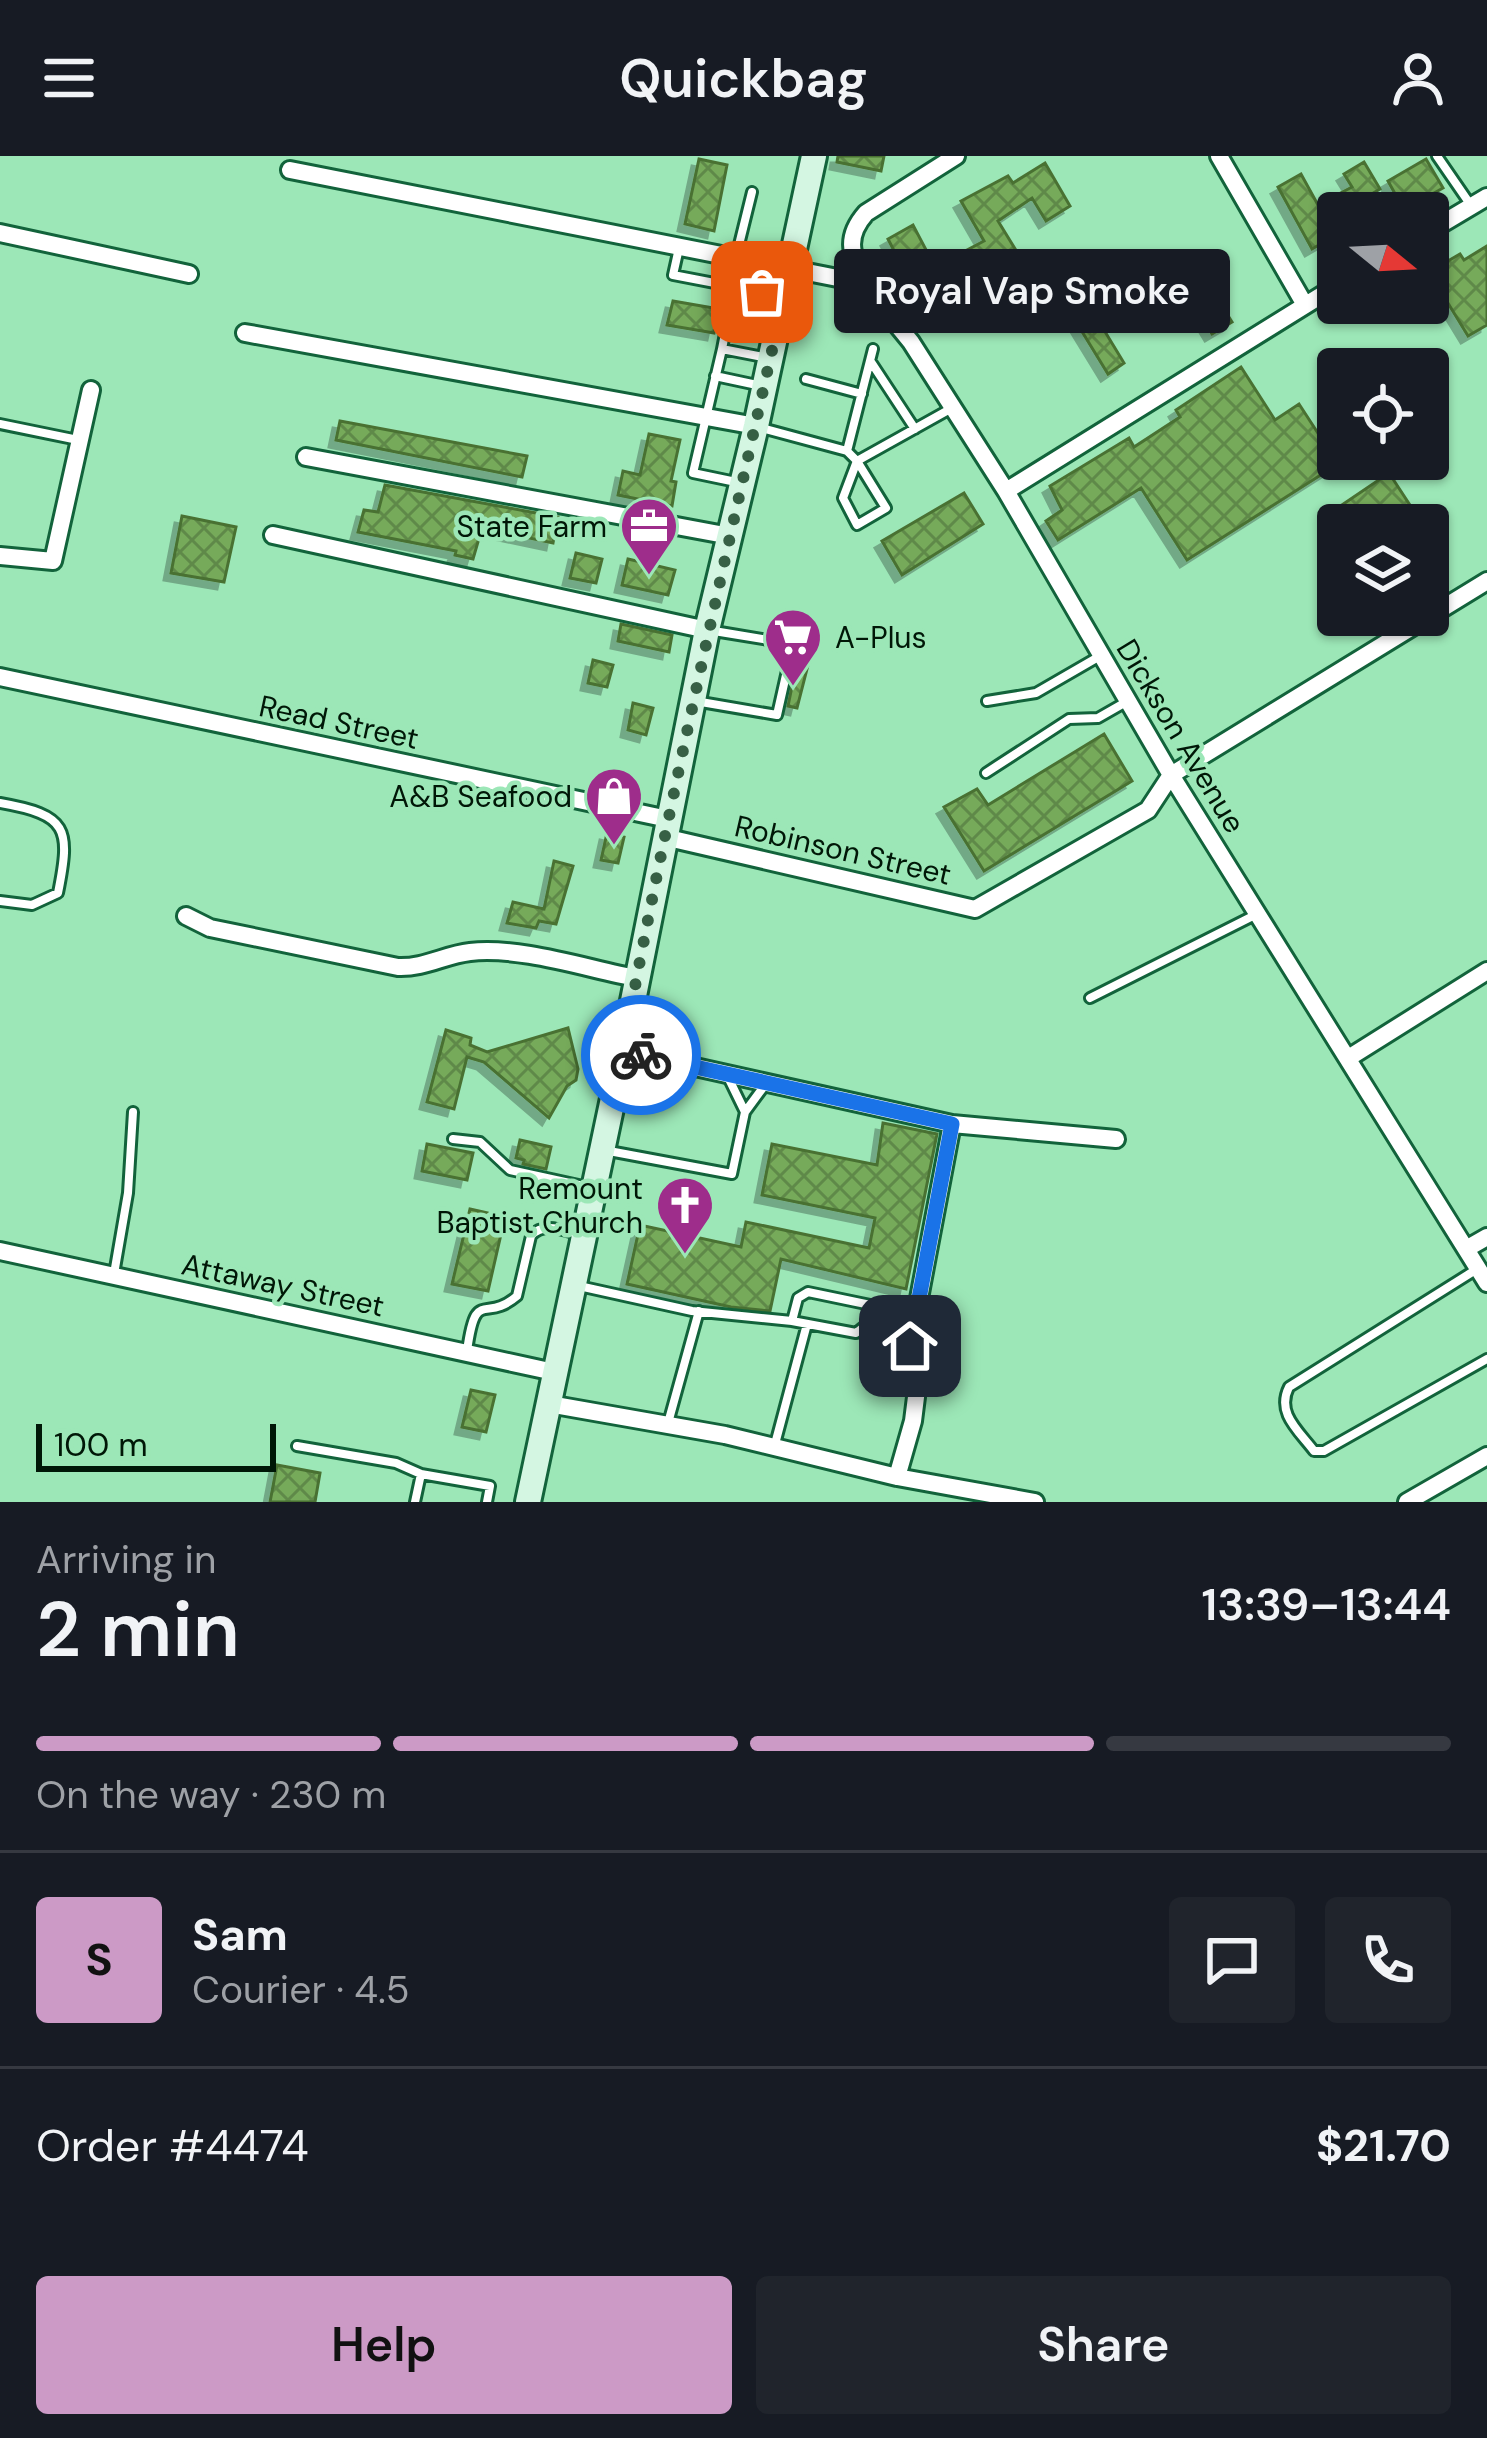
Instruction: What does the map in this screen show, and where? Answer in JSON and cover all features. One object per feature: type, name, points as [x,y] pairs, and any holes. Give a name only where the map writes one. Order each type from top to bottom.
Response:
[{"type":"main road","points":[[528,1502],[707,630],[814,156]]},
{"type":"street","points":[[863,283],[850,249],[856,224],[956,156]]},
{"type":"street","points":[[1219,156],[1305,305]]},
{"type":"street","points":[[290,170],[863,283]]},
{"type":"street","points":[[1449,219],[1479,201]]},
{"type":"street","points":[[0,233],[189,274]]},
{"type":"street","name":"Dickson Avenue","points":[[863,283],[911,342],[1006,491],[1171,775],[1482,1276]]},
{"type":"street","points":[[1006,491],[1317,298]]},
{"type":"street","points":[[245,333],[756,426]]},
{"type":"street","points":[[0,556],[53,561],[91,390]]},
{"type":"street","points":[[306,457],[730,536]]},
{"type":"street","points":[[273,535],[707,630]]},
{"type":"street","name":"Robinson Street","points":[[666,828],[975,909],[1148,810],[1171,775],[1487,581]]},
{"type":"street","name":"Read Street","points":[[0,676],[666,828]]},
{"type":"street","points":[[186,916],[210,928],[398,967],[420,968],[470,952],[511,954],[636,979]]},
{"type":"street","points":[[1350,1057],[1487,971]]},
{"type":"street","points":[[623,1051],[952,1124],[1116,1139]]},
{"type":"street","points":[[897,1477],[916,1397],[910,1346],[952,1124]]},
{"type":"street","points":[[1466,1250],[1487,1237]]},
{"type":"street","name":"Attaway Street","points":[[0,1251],[554,1372]]},
{"type":"street","points":[[549,1404],[1035,1502]]},
{"type":"street","points":[[1407,1502],[1487,1456]]},
{"type":"lane","points":[[1437,156],[1479,201]]},
{"type":"lane","points":[[736,259],[752,192]]},
{"type":"lane","points":[[679,248],[673,275],[784,297]]},
{"type":"lane","points":[[728,318],[693,472],[742,483]]},
{"type":"lane","points":[[722,349],[771,358]]},
{"type":"lane","points":[[847,451],[873,349]]},
{"type":"lane","points":[[871,361],[915,429]]},
{"type":"lane","points":[[715,376],[765,386]]},
{"type":"lane","points":[[806,379],[862,394]]},
{"type":"lane","points":[[756,426],[847,451],[857,461],[886,508],[857,525],[843,498],[857,461],[952,408]]},
{"type":"lane","points":[[0,424],[79,441]]},
{"type":"lane","points":[[692,701],[777,715],[794,644],[707,630]]},
{"type":"lane","points":[[987,701],[1036,694],[1101,655]]},
{"type":"lane","points":[[986,773],[1069,719],[1098,718],[1127,701]]},
{"type":"lane","points":[[0,803],[41,810],[61,831],[67,846],[58,893],[32,905],[0,901]]},
{"type":"lane","points":[[1090,998],[1258,914]]},
{"type":"lane","points":[[726,1074],[745,1112]]},
{"type":"lane","points":[[602,1150],[732,1174],[745,1112],[766,1083]]},
{"type":"lane","points":[[114,1276],[128,1193],[134,1112]]},
{"type":"lane","points":[[453,1139],[480,1142],[510,1171],[594,1188]]},
{"type":"lane","points":[[467,1353],[472,1317],[479,1309],[511,1303],[518,1296],[536,1229],[584,1235]]},
{"type":"lane","points":[[1482,1276],[1289,1387],[1284,1412],[1314,1451],[1324,1451],[1487,1359]]},
{"type":"lane","points":[[572,1285],[699,1311],[856,1333],[887,1308]]},
{"type":"lane","points":[[792,1322],[798,1298],[808,1292],[916,1311]]},
{"type":"lane","points":[[668,1425],[699,1311]]},
{"type":"lane","points":[[774,1447],[808,1324]]},
{"type":"lane","points":[[297,1446],[490,1486],[487,1502]]},
{"type":"lane","points":[[416,1502],[421,1474]]},
{"type":"building","points":[[838,156],[884,156],[881,171],[837,162]]},
{"type":"building","points":[[699,159],[727,165],[714,231],[685,224]]},
{"type":"building","points":[[1426,159],[1443,188],[1394,192],[1388,181]]},
{"type":"building","points":[[1364,162],[1380,189],[1343,192],[1352,187],[1344,174]]},
{"type":"building","points":[[1045,163],[1070,206],[1046,221],[1032,198],[998,221],[1025,265],[987,288],[995,303],[957,324],[941,295],[922,305],[888,239],[913,225],[935,267],[984,241],[961,201],[1008,176],[1013,183]]},
{"type":"building","points":[[1301,174],[1317,203],[1317,246],[1312,249],[1278,187]]},
{"type":"building","points":[[1487,246],[1487,325],[1468,336],[1449,305],[1449,260],[1460,254],[1464,260]]},
{"type":"building","points":[[1215,282],[1224,294],[1217,298],[1232,322],[1212,334],[1189,296]]},
{"type":"building","points":[[673,301],[719,309],[714,333],[667,325]]},
{"type":"building","points":[[1087,302],[1124,363],[1108,374],[1070,312]]},
{"type":"building","points":[[1241,367],[1275,420],[1299,404],[1317,432],[1317,477],[1187,560],[1141,488],[1058,540],[1046,521],[1062,510],[1050,486],[1129,438],[1134,447],[1180,417],[1176,410]]},
{"type":"building","points":[[340,421],[527,456],[522,477],[336,440]]},
{"type":"building","points":[[649,434],[680,440],[671,481],[676,482],[672,506],[618,495],[623,471],[640,475]]},
{"type":"building","points":[[1379,480],[1394,480],[1409,504],[1343,504]]},
{"type":"building","points":[[385,485],[558,517],[553,543],[482,528],[473,559],[455,555],[456,551],[358,532],[364,510],[378,512]]},
{"type":"building","points":[[964,493],[983,524],[902,575],[882,541]]},
{"type":"building","points":[[182,516],[236,527],[224,582],[171,573]]},
{"type":"building","points":[[576,553],[602,559],[596,583],[570,578]]},
{"type":"building","name":"State Farm","points":[[628,559],[675,570],[668,595],[622,585]]},
{"type":"building","points":[[621,624],[672,635],[669,652],[618,641]]},
{"type":"building","points":[[593,660],[613,665],[607,687],[588,683]]},
{"type":"building","points":[[797,662],[808,665],[797,708],[788,706]]},
{"type":"building","points":[[633,703],[653,708],[646,735],[628,730]]},
{"type":"building","points":[[1104,734],[1132,781],[984,871],[944,807],[977,789],[988,805]]},
{"type":"building","name":"A&B Seafood","points":[[607,833],[624,837],[618,863],[601,860]]},
{"type":"building","points":[[554,861],[573,866],[556,924],[539,921],[536,928],[507,923],[513,902],[544,909]]},
{"type":"building","points":[[568,1028],[578,1069],[576,1080],[567,1086],[549,1118],[484,1062],[467,1057],[454,1109],[427,1102],[446,1030],[471,1038],[470,1045],[487,1052]]},
{"type":"building","points":[[883,1123],[937,1134],[906,1289],[781,1259],[770,1311],[627,1284],[640,1225],[741,1247],[746,1222],[869,1248],[875,1218],[762,1195],[772,1144],[877,1165]]},
{"type":"building","points":[[520,1140],[551,1147],[546,1169],[516,1158]]},
{"type":"building","points":[[427,1144],[473,1153],[467,1180],[422,1171]]},
{"type":"building","points":[[470,1209],[505,1217],[488,1291],[452,1284]]},
{"type":"building","points":[[471,1390],[495,1395],[486,1432],[462,1427]]},
{"type":"building","points":[[277,1465],[320,1473],[315,1502],[270,1502]]},
{"type":"way so far","points":[[641,1055],[623,1051],[636,979],[707,630],[784,297],[762,292]]},
{"type":"place","name":"Royal Vap Smoke","points":[[762,292]]},
{"type":"place","name":"State Farm","points":[[649,577]]},
{"type":"place","name":"A-Plus","points":[[793,688]]},
{"type":"place","name":"A&B Seafood","points":[[614,847]]},
{"type":"place","name":"Remount Baptist Church","points":[[685,1256]]},
{"type":"route","points":[[641,1055],[952,1124],[910,1346]]}]
